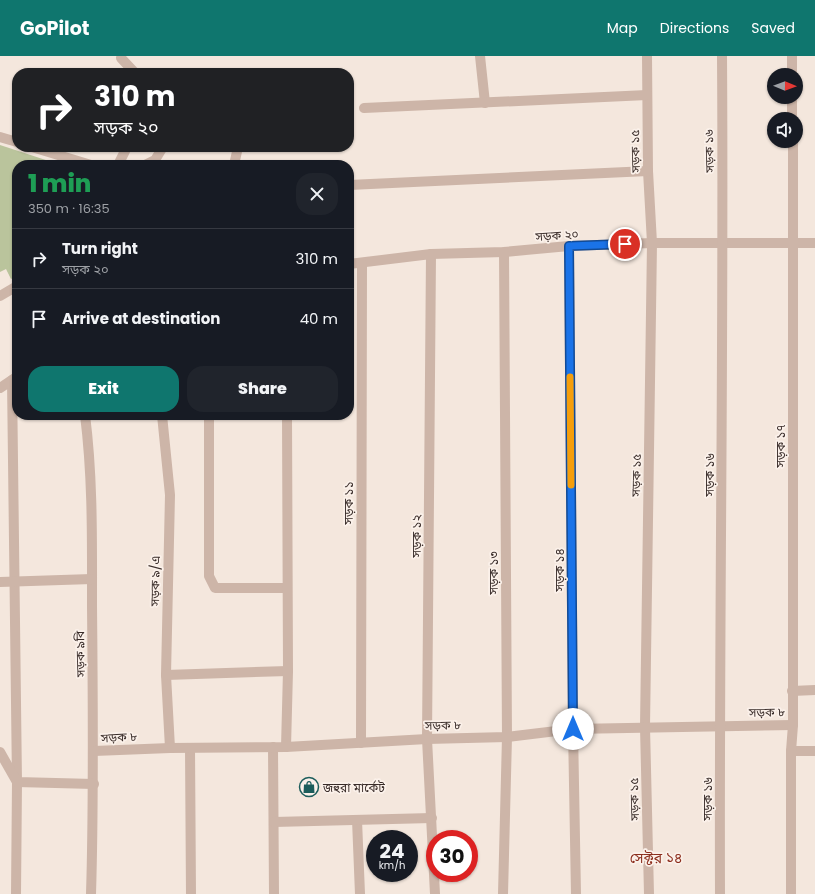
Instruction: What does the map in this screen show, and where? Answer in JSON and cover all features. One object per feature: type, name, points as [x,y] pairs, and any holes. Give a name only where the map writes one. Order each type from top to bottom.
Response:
[{"type":"street","points":[[480,56],[485,102]]},
{"type":"street","name":"সড়ক ১৫","points":[[647,56],[648,171],[652,243],[645,727],[649,894]]},
{"type":"street","name":"সড়ক ১৬","points":[[720,894],[723,244],[722,56]]},
{"type":"street","points":[[792,56],[792,68]]},
{"type":"street","points":[[121,58],[130,68]]},
{"type":"street","points":[[364,108],[647,95]]},
{"type":"street","points":[[0,137],[12,141]]},
{"type":"street","name":"সড়ক ১৭","points":[[791,894],[791,751],[793,725],[793,148]]},
{"type":"street","points":[[48,152],[75,160]]},
{"type":"street","points":[[354,185],[648,171]]},
{"type":"street","name":"সড়ক ২০","points":[[354,264],[431,254],[504,252],[569,246],[652,243],[815,243]]},
{"type":"street","name":"সড়ক ১৪","points":[[569,246],[573,729],[576,894]]},
{"type":"street","name":"সড়ক ১৩","points":[[503,894],[507,737],[504,252]]},
{"type":"street","name":"সড়ক ১২","points":[[431,254],[427,738],[435,894]]},
{"type":"street","name":"সড়ক ১১","points":[[360,743],[362,264]]},
{"type":"street","points":[[0,296],[12,289]]},
{"type":"street","points":[[0,388],[12,380]]},
{"type":"street","points":[[15,420],[17,782],[16,894]]},
{"type":"street","name":"সড়ক ৯বি","points":[[86,420],[89,446],[94,751],[91,894]]},
{"type":"street","name":"সড়ক ৯/এ","points":[[162,420],[170,495],[166,675],[170,748]]},
{"type":"street","points":[[209,420],[211,583],[215,588],[287,588]]},
{"type":"street","points":[[286,748],[288,671],[287,420]]},
{"type":"street","points":[[0,582],[92,579]]},
{"type":"street","points":[[166,675],[288,671]]},
{"type":"street","points":[[792,691],[815,690]]},
{"type":"street","name":"সড়ক ৮","points":[[94,751],[170,748],[286,748],[427,738],[507,737],[573,729],[793,725]]},
{"type":"street","points":[[273,747],[274,894]]},
{"type":"street","points":[[190,748],[191,894]]},
{"type":"street","points":[[791,751],[815,751]]},
{"type":"street","points":[[0,752],[17,782]]},
{"type":"street","points":[[17,782],[94,784]]},
{"type":"street","points":[[274,822],[432,818]]},
{"type":"street","points":[[358,820],[360,894]]},
{"type":"green space","points":[[0,145],[12,149],[12,152],[21,152],[46,160],[12,160],[12,278],[6,269],[0,272]]},
{"type":"slow traffic","points":[[570,377],[571,485]]},
{"type":"place","name":"জহুরা মার্কেট","points":[[309,787]]},
{"type":"district","name":"সেক্টর ১৪","points":[[656,858]]},
{"type":"route","points":[[573,729],[569,246],[625,244]]}]
